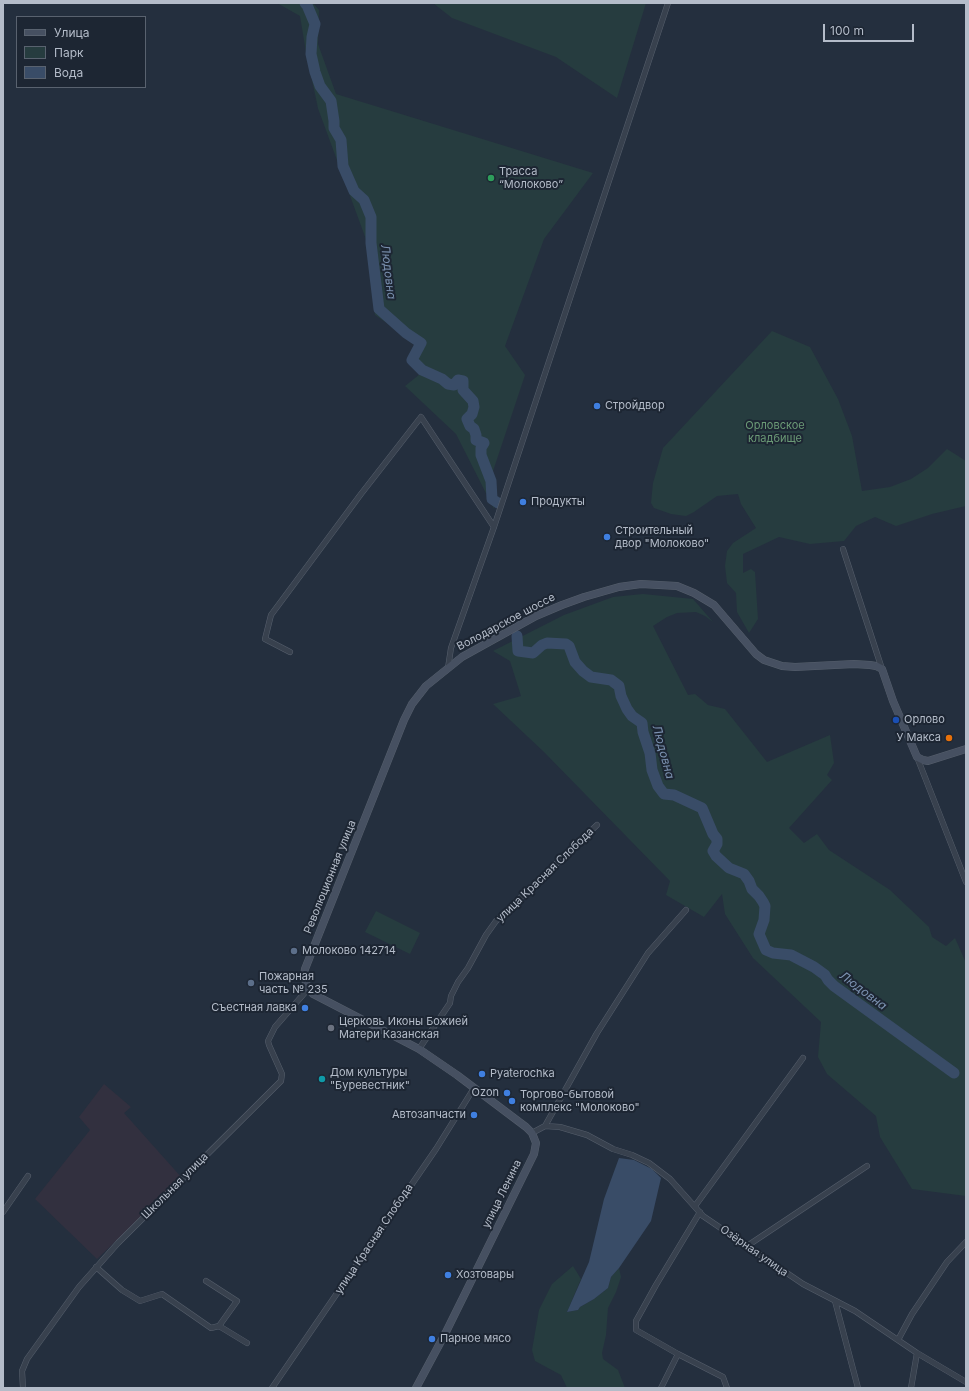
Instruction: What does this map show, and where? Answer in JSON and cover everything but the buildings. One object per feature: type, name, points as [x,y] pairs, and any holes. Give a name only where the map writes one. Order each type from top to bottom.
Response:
[{"type":"main road","name":"Володарское шоссе","points":[[448,668],[462,657],[488,642],[536,616],[562,605],[619,587],[656,584],[677,586],[694,593],[714,605],[756,654],[764,660],[782,666],[795,668],[859,664],[876,666],[882,669]]},
{"type":"main road","name":"Революционная улица","points":[[308,989],[305,983],[305,969],[404,720],[412,704],[426,686],[448,668]]},
{"type":"main road","points":[[882,669],[893,702],[917,756],[928,761],[966,749]]},
{"type":"main road","points":[[308,989],[313,994],[324,1000],[419,1049],[474,1088],[532,1133]]},
{"type":"main road","name":"улица Ленина","points":[[416,1388],[446,1332],[534,1154],[536,1143],[532,1133]]},
{"type":"street","points":[[448,668],[451,648],[494,527],[668,3]]},
{"type":"street","points":[[290,652],[265,639],[271,615],[361,494],[421,417],[494,527]]},
{"type":"street","points":[[843,549],[882,669]]},
{"type":"street","points":[[917,756],[966,882]]},
{"type":"street","name":"улица Красная Слобода","points":[[419,1049],[450,1003],[451,996],[458,982],[496,921],[597,825]]},
{"type":"street","points":[[532,1133],[544,1126],[597,1033],[648,952],[686,910]]},
{"type":"street","name":"Школьная улица","points":[[23,1388],[22,1372],[27,1359],[79,1287],[124,1238],[281,1081],[282,1074],[268,1045],[268,1041],[275,1027],[308,989]]},
{"type":"street","points":[[695,1206],[803,1058]]},
{"type":"street","name":"улица Красная Слобода","points":[[274,1388],[436,1149],[474,1088]]},
{"type":"street","name":"Озёрная улица","points":[[544,1126],[560,1127],[587,1135],[613,1149],[632,1155],[649,1163],[670,1179],[704,1216],[747,1246],[803,1284],[855,1311],[917,1353],[966,1382]]},
{"type":"street","points":[[747,1246],[867,1166]]},
{"type":"street","points":[[3,1212],[28,1176]]},
{"type":"street","points":[[700,1212],[636,1321],[636,1330],[723,1377],[727,1388]]},
{"type":"street","points":[[898,1340],[912,1314],[947,1262],[966,1242]]},
{"type":"street","points":[[96,1267],[122,1290],[140,1300],[162,1294],[211,1328],[219,1326],[237,1301],[206,1281]]},
{"type":"street","points":[[835,1301],[858,1388]]},
{"type":"street","points":[[219,1326],[247,1343]]},
{"type":"street","points":[[911,1388],[917,1353]]},
{"type":"street","points":[[661,1388],[678,1354]]},
{"type":"shaded area","points":[[104,1084],[131,1107],[124,1113],[182,1178],[97,1259],[35,1199],[90,1130],[79,1117]]},
{"type":"green space","points":[[277,3],[313,3],[319,10],[318,44],[336,94],[593,173],[544,239],[505,346],[525,375],[492,474],[494,509],[456,434],[405,386],[420,374],[408,361],[418,344],[375,315],[367,242],[312,92],[318,108],[300,16]]},
{"type":"green space","points":[[433,3],[646,3],[617,98],[556,57],[452,18]]},
{"type":"green space","name":"Орловское кладбище","points":[[772,331],[810,347],[838,399],[852,436],[862,491],[890,487],[911,479],[928,468],[947,449],[966,461],[966,506],[932,514],[896,526],[875,517],[856,526],[844,541],[810,544],[779,537],[743,554],[743,573],[751,569],[755,572],[758,619],[749,633],[737,612],[736,593],[727,583],[725,566],[727,551],[733,543],[756,528],[741,504],[738,494],[717,496],[686,516],[671,514],[654,508],[651,503],[653,483],[663,448]]},
{"type":"green space","points":[[643,594],[693,599],[713,622],[696,612],[677,613],[667,617],[653,626],[688,695],[695,694],[708,705],[725,709],[767,762],[830,735],[834,763],[827,775],[832,780],[789,828],[804,843],[817,834],[829,850],[890,890],[929,927],[932,937],[946,946],[955,938],[966,963],[966,1196],[912,1189],[880,1137],[876,1116],[827,1074],[818,1057],[821,1022],[753,958],[725,914],[722,894],[704,917],[666,895],[670,881],[544,752],[493,704],[521,696],[510,661],[493,651],[564,615],[613,597]]},
{"type":"green space","points":[[376,911],[420,933],[410,954],[365,932]]},
{"type":"green space","points":[[573,1266],[581,1279],[567,1312],[578,1310],[580,1307],[594,1299],[608,1288],[611,1277],[619,1268],[621,1277],[608,1308],[606,1335],[602,1353],[603,1359],[618,1370],[625,1388],[567,1388],[561,1375],[535,1361],[532,1350],[539,1310],[552,1284]]},
{"type":"water","points":[[619,1158],[634,1160],[652,1169],[661,1178],[651,1221],[619,1268],[611,1277],[608,1288],[594,1299],[580,1307],[578,1310],[567,1312],[589,1262],[604,1199]]},
{"type":"waterway","name":"Людовна","points":[[305,3],[315,24],[312,37],[311,54],[315,72],[320,86],[331,101],[334,128],[341,140],[343,166],[354,191],[364,200],[371,217],[371,243],[379,309],[406,333],[421,343],[412,360],[422,370],[442,379],[448,384],[454,385],[458,380],[463,381],[463,390],[473,401],[474,407],[472,414],[467,419],[470,426],[474,429],[476,440],[484,443],[481,448],[481,455],[491,481],[492,499],[498,503]]},
{"type":"waterway","name":"Людовна","points":[[517,636],[518,651],[533,653],[542,645],[547,643],[566,644],[569,646],[575,662],[583,671],[591,677],[611,680],[619,686],[621,696],[627,709],[632,716],[642,723],[643,732],[650,753],[652,770],[658,786],[664,794],[674,795],[702,808],[713,834],[717,839],[717,844],[713,851],[716,856],[729,868],[744,874],[752,889],[763,902],[765,906],[764,920],[759,934],[766,950],[773,953],[791,955],[814,967],[825,975],[834,986],[954,1073]]},
{"type":"place","name":"Трасса “Молоково”","points":[[491,178]]},
{"type":"place","name":"Стройдвор","points":[[597,406]]},
{"type":"place","name":"Продукты","points":[[523,502]]},
{"type":"place","name":"Строительный двор \"Молоково\"","points":[[607,537]]},
{"type":"place","name":"Орлово","points":[[896,720]]},
{"type":"place","name":"У Макса","points":[[949,738]]},
{"type":"place","name":"Молоково 142714","points":[[294,951]]},
{"type":"place","name":"Пожарная часть № 235","points":[[251,983]]},
{"type":"place","name":"Съестная лавка","points":[[305,1008]]},
{"type":"place","name":"Церковь Иконы Божией Матери Казанская","points":[[331,1028]]},
{"type":"place","name":"Pyaterochka","points":[[482,1074]]},
{"type":"place","name":"Дом культуры \"Буревестник\"","points":[[322,1079]]},
{"type":"place","name":"Ozon","points":[[507,1093]]},
{"type":"place","name":"Торгово-бытовой комплекс \"Молоково\"","points":[[512,1101]]},
{"type":"place","name":"Автозапчасти","points":[[474,1115]]},
{"type":"place","name":"Хозтовары","points":[[448,1275]]},
{"type":"place","name":"Парное мясо","points":[[432,1339]]}]
